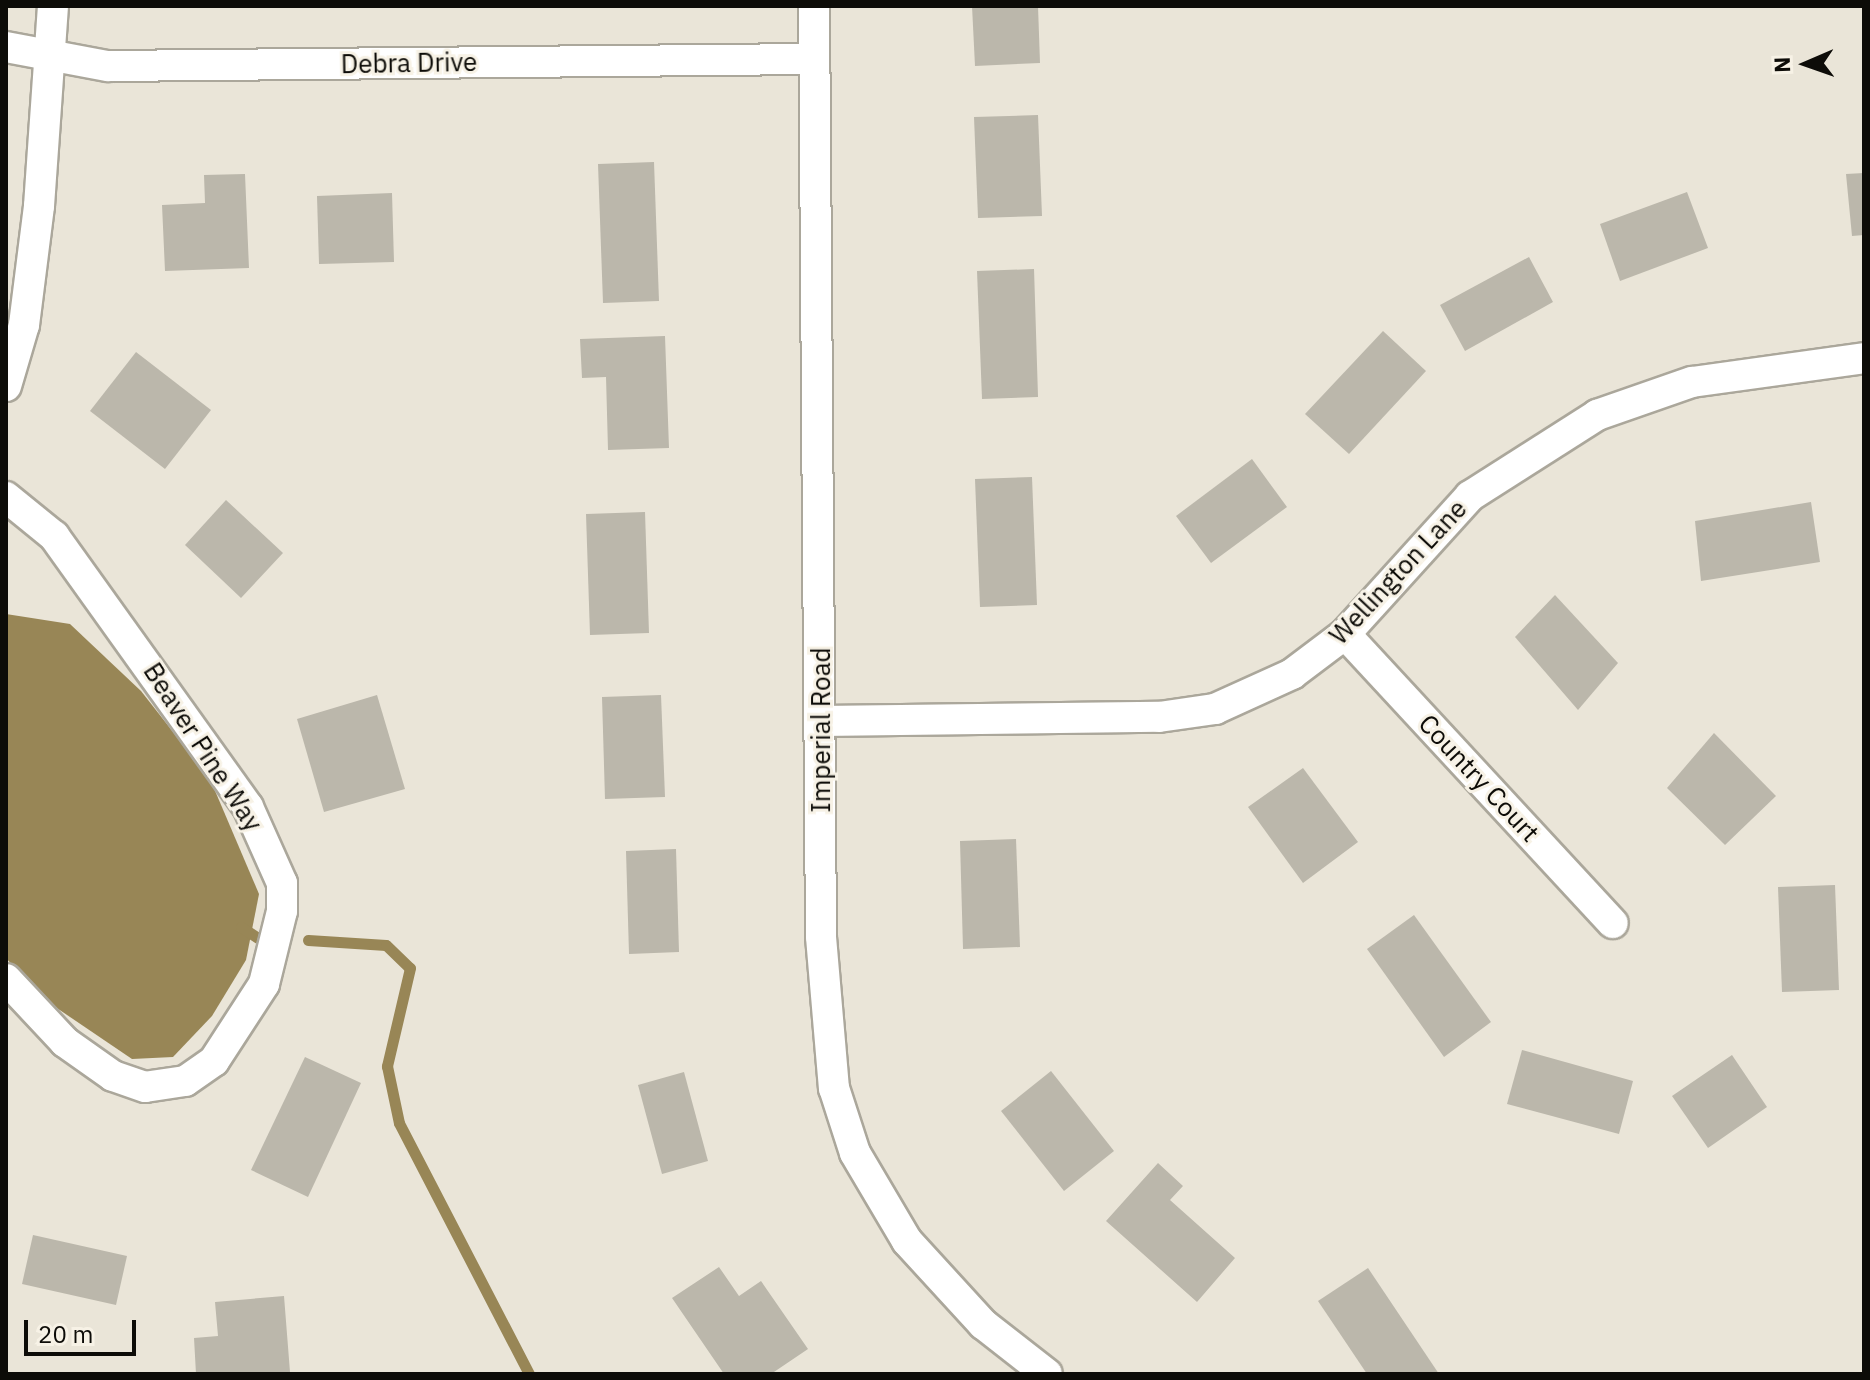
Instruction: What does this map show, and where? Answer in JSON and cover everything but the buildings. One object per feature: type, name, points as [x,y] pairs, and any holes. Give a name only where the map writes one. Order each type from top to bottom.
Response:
[{"type":"street","points":[[6,386],[24,325],[52,58],[53,6]]},
{"type":"street","name":"Imperial Road","points":[[814,6],[824,1028],[855,1153],[907,1241],[951,1292],[1047,1374]]},
{"type":"street","name":"Debra Drive","points":[[6,47],[108,66],[814,59]]},
{"type":"street","name":"Wellington Lane","points":[[821,721],[1159,717],[1215,709],[1292,674],[1345,634],[1470,496],[1597,415],[1692,382],[1864,358]]},
{"type":"street","name":"Beaver Pine Way","points":[[6,497],[54,536],[248,807],[282,883],[282,911],[264,984],[214,1061],[185,1081],[145,1087],[113,1076],[65,1042],[6,979]]},
{"type":"street","name":"Country Court","points":[[1345,634],[1613,923]]},
{"type":"shaded area","points":[[6,614],[70,624],[141,691],[210,779],[259,894],[246,960],[212,1016],[173,1057],[132,1059],[42,998],[6,958]]},
{"type":"waterway","points":[[241,927],[258,938]]},
{"type":"waterway","points":[[308,940],[386,945],[410,968],[387,1066],[399,1123],[529,1374]]}]
